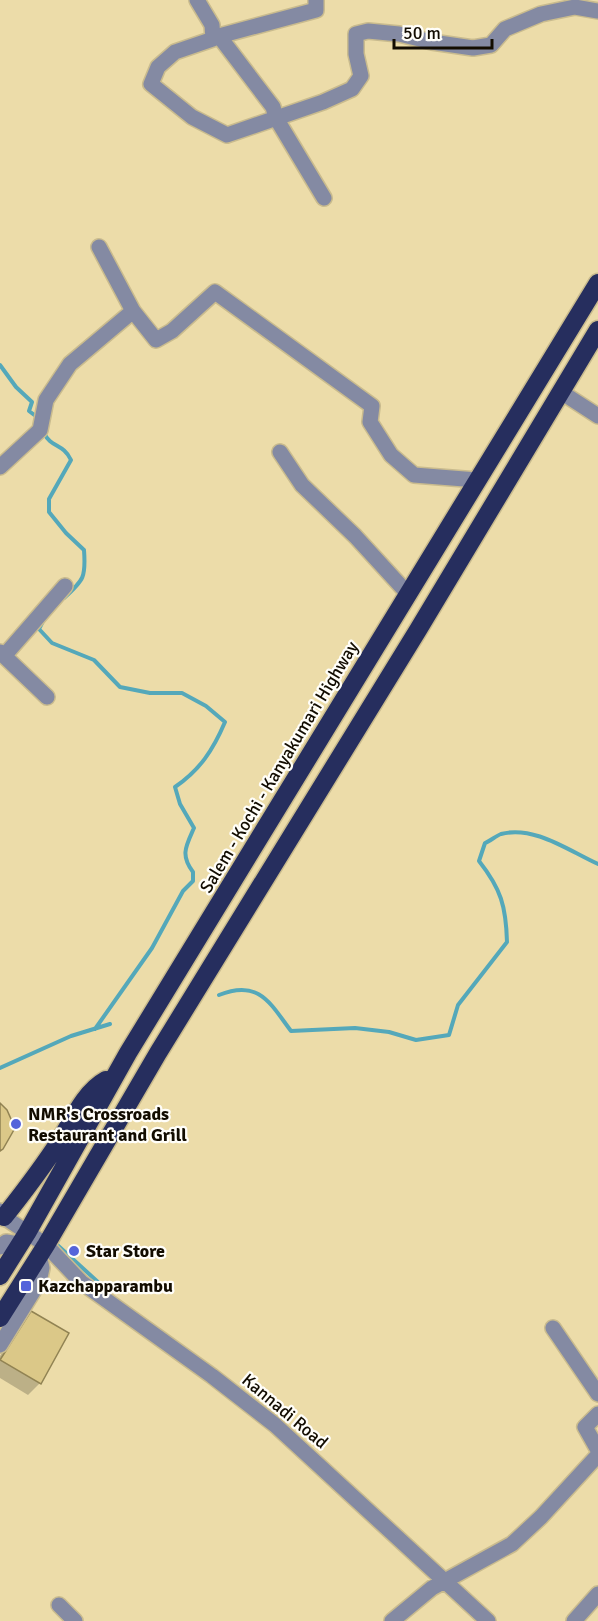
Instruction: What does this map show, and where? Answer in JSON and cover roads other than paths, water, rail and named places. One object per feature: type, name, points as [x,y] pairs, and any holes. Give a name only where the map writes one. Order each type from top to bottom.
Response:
[{"type":"highway","name":"Salem - Kochi - Kanyakumari Highway","points":[[0,1276],[116,1074],[598,283]]},
{"type":"highway","points":[[0,1318],[158,1053],[418,630],[598,330]]},
{"type":"highway","points":[[2,1214],[37,1174],[78,1110],[98,1084],[116,1074]]},
{"type":"street","points":[[197,0],[215,33],[273,107],[276,118],[324,198]]},
{"type":"street","points":[[316,0],[316,10],[215,33],[176,52],[158,67],[151,84],[192,117],[227,135],[323,102],[352,89],[362,76],[356,54],[357,34],[369,31],[399,34],[473,48],[491,45],[505,28],[541,14],[575,7],[598,11]]},
{"type":"street","points":[[99,247],[134,311],[156,340],[172,331],[215,292],[372,406],[370,422],[391,455],[414,475],[477,480]]},
{"type":"street","points":[[0,467],[40,430],[46,400],[70,364],[134,311]]},
{"type":"street","points":[[561,392],[598,416]]},
{"type":"street","points":[[280,452],[302,485],[356,536],[409,594]]},
{"type":"street","points":[[47,697],[2,654],[65,586]]},
{"type":"street","name":"Kannadi Road","points":[[2,1214],[23,1238],[276,1425],[488,1621]]},
{"type":"street","points":[[0,1247],[6,1242],[23,1238]]},
{"type":"street","points":[[0,1345],[39,1282],[42,1250]]},
{"type":"street","points":[[553,1328],[598,1394]]},
{"type":"street","points":[[598,1414],[585,1427],[598,1450]]},
{"type":"street","points":[[392,1621],[432,1588],[512,1544],[541,1517],[598,1455]]},
{"type":"street","points":[[574,1621],[598,1594]]},
{"type":"street","points":[[58,1605],[75,1621]]},
{"type":"waterway","points":[[0,365],[16,387],[32,402],[29,411],[37,417]]},
{"type":"waterway","points":[[44,433],[71,460],[49,499],[49,512],[84,550],[85,566],[80,582],[64,598]]},
{"type":"waterway","points":[[43,621],[39,629],[52,643],[94,660],[120,687],[150,693],[182,693],[206,706],[225,722],[205,759],[192,774],[175,787],[180,804],[194,828],[185,855],[193,872],[193,881],[183,891],[152,948],[95,1029]]},
{"type":"waterway","points":[[219,995],[244,990],[254,992],[270,1003],[291,1031],[355,1028],[389,1032],[416,1040],[449,1035],[458,1005],[507,942],[501,898],[493,880],[479,861],[485,843],[501,834],[526,833],[551,841],[598,864]]},
{"type":"waterway","points":[[0,1068],[71,1036],[110,1024]]},
{"type":"waterway","points":[[53,1241],[104,1285]]},
{"type":"place","name":"NMR's Crossroads Restaurant and Grill","points":[[16,1124]]},
{"type":"place","name":"Star Store","points":[[74,1251]]},
{"type":"place","name":"Kazchapparambu","points":[[26,1286]]}]
